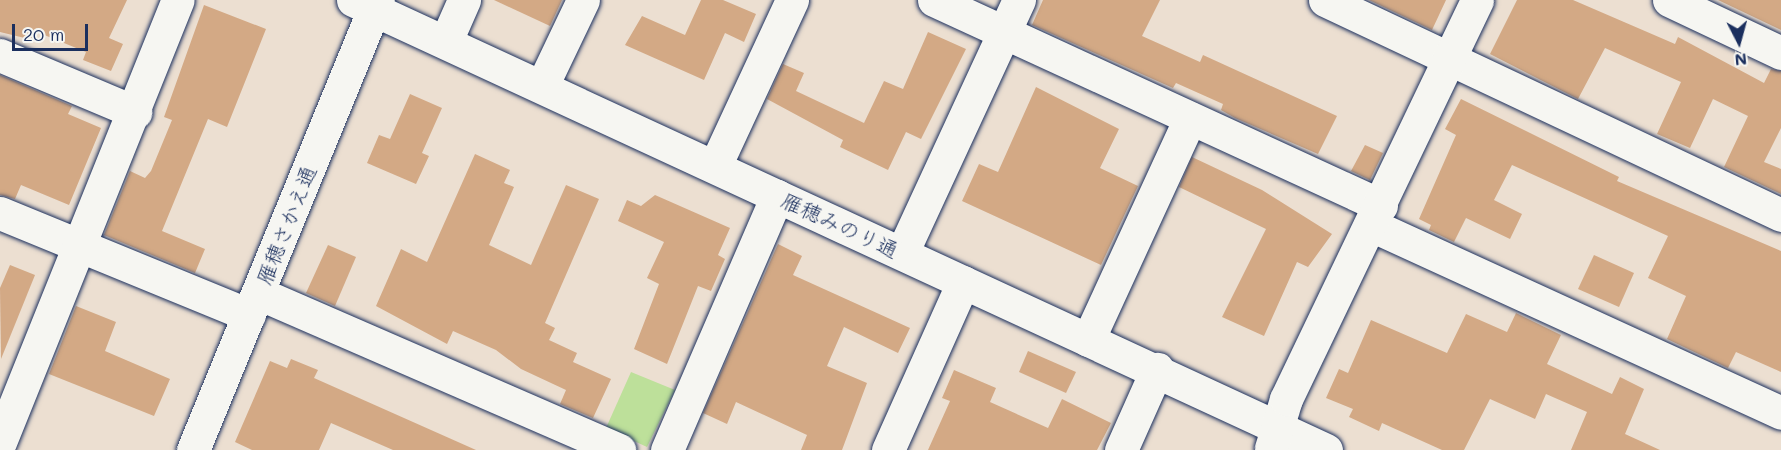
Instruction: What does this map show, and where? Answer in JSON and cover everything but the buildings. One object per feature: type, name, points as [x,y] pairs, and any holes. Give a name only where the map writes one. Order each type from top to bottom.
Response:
[{"type":"street","points":[[0,442],[7,403],[81,245],[178,0]]},
{"type":"street","points":[[446,41],[464,0]]},
{"type":"street","points":[[542,86],[583,0]]},
{"type":"street","points":[[715,166],[792,0]]},
{"type":"street","points":[[934,0],[1190,118],[1376,216],[1781,413]]},
{"type":"street","points":[[902,253],[1019,0]]},
{"type":"street","points":[[1325,0],[1781,215]]},
{"type":"street","points":[[1275,440],[1286,399],[1376,216],[1477,0]]},
{"type":"street","points":[[1669,0],[1781,53]]},
{"type":"street","name":"雁穂みのり通","points":[[369,3],[777,196],[1088,340],[1157,369],[1275,440],[1326,450]]},
{"type":"street","name":"雁穂さかえ通","points":[[193,450],[253,304],[369,3]]},
{"type":"street","points":[[0,55],[135,112]]},
{"type":"street","points":[[1088,340],[1190,118]]},
{"type":"street","points":[[667,450],[777,196]]},
{"type":"street","points":[[0,213],[81,245],[253,304],[619,450]]},
{"type":"street","points":[[888,450],[963,282]]},
{"type":"street","points":[[1121,450],[1157,369]]},
{"type":"green space","points":[[631,372],[675,390],[647,447],[606,428]]}]
